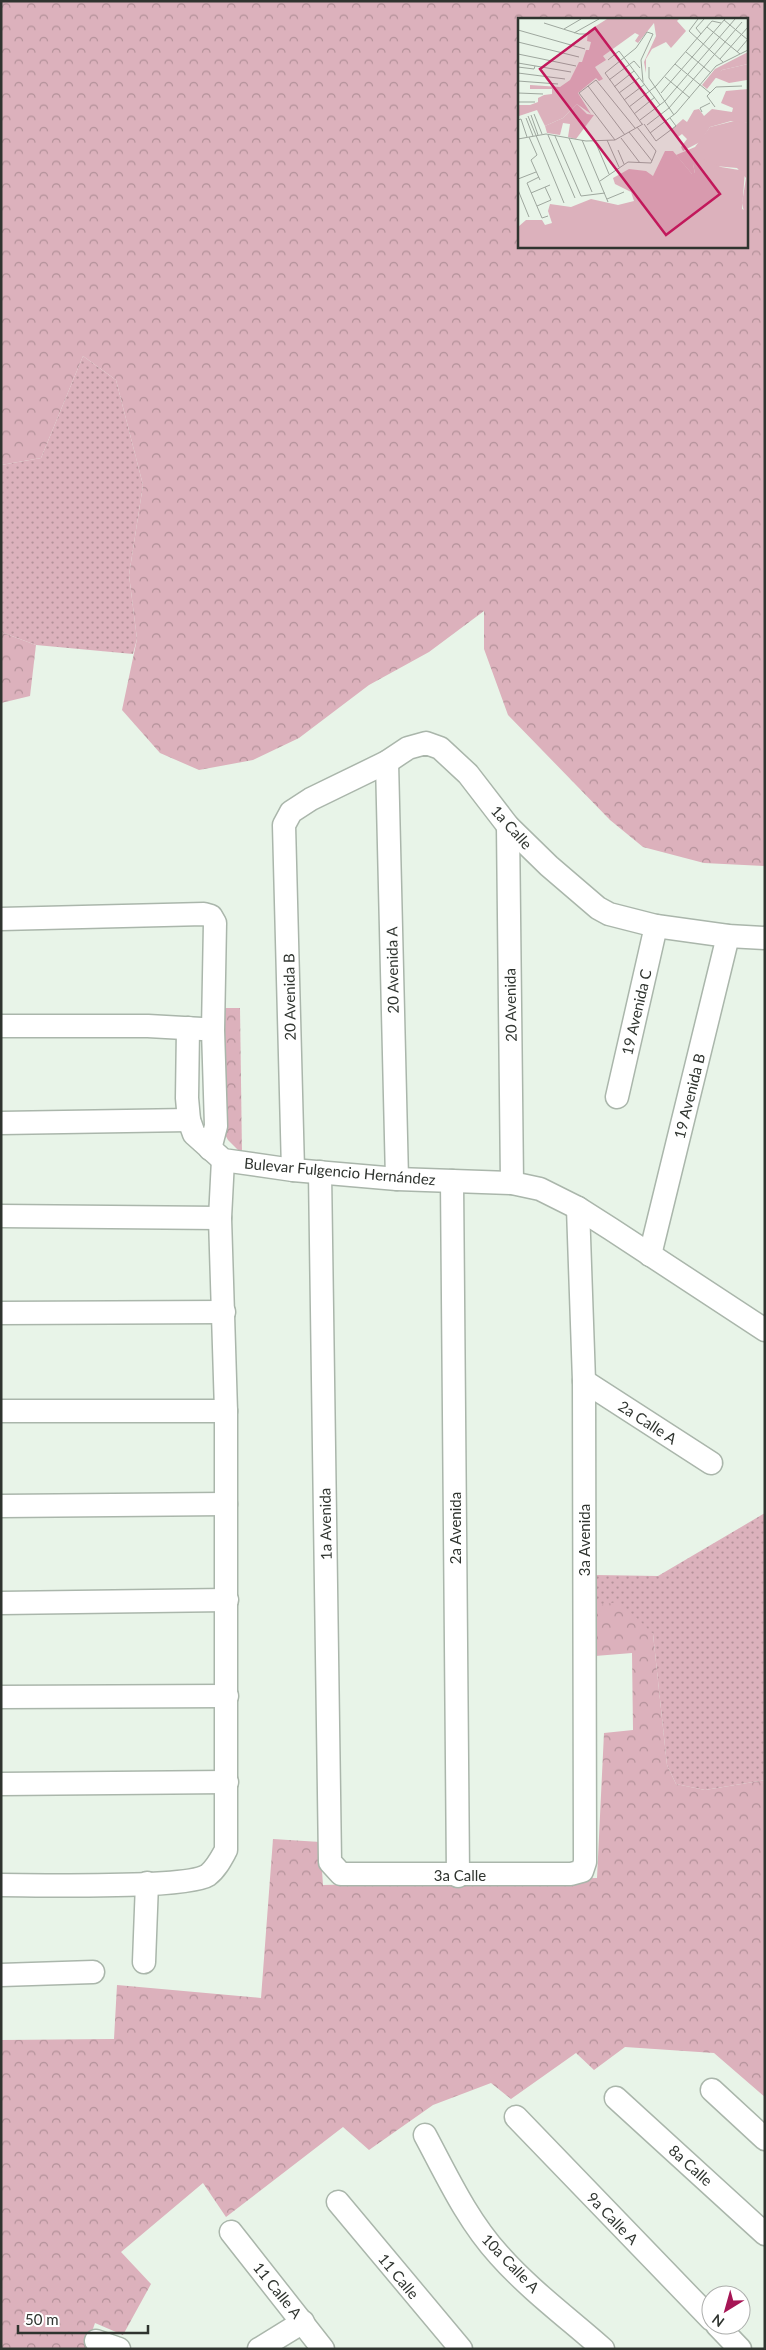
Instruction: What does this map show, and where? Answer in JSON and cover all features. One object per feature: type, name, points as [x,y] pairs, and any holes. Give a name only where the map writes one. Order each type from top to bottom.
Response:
[{"type":"street","name":"1a Calle","points":[[284,825],[292,812],[311,799],[387,762],[408,748],[426,743],[440,748],[468,774],[508,826],[549,866],[598,908],[609,914],[656,926],[728,936],[765,938]]},
{"type":"street","name":"20 Avenida A","points":[[387,762],[397,1179]]},
{"type":"street","name":"20 Avenida B","points":[[284,825],[293,1170]]},
{"type":"street","name":"20 Avenida","points":[[508,826],[512,1183]]},
{"type":"street","points":[[1,919],[204,914],[211,916],[215,922],[213,1030],[224,1312],[227,1600],[226,1850],[218,1864],[208,1875],[196,1880],[147,1883],[1,1885]]},
{"type":"street","name":"19 Avenida C","points":[[617,1097],[656,926]]},
{"type":"street","name":"19 Avenida B","points":[[650,1256],[728,936]]},
{"type":"street","points":[[1,1026],[148,1026],[213,1030]]},
{"type":"street","points":[[188,1028],[187,1098],[189,1120],[194,1134],[217,1155]]},
{"type":"street","points":[[1,1123],[189,1120]]},
{"type":"street","name":"Bulevar Fulgencio Hernández","points":[[217,1155],[293,1170],[397,1179],[512,1183],[540,1189],[578,1208],[765,1330]]},
{"type":"street","name":"1a Avenida","points":[[320,1172],[329,1852],[330,1862],[337,1872]]},
{"type":"street","name":"2a Avenida","points":[[452,1181],[458,1876]]},
{"type":"street","name":"3a Avenida","points":[[578,1208],[584,1381],[585,1862],[582,1871]]},
{"type":"street","points":[[1,1216],[220,1218]]},
{"type":"street","points":[[1,1313],[224,1312]]},
{"type":"street","name":"2a Calle A","points":[[584,1381],[711,1463]]},
{"type":"street","points":[[1,1412],[226,1411]]},
{"type":"street","points":[[1,1506],[226,1504]]},
{"type":"street","points":[[1,1602],[227,1600]]},
{"type":"street","points":[[1,1697],[227,1696]]},
{"type":"street","points":[[1,1784],[227,1782]]},
{"type":"street","name":"3a Calle","points":[[337,1872],[346,1874],[458,1876],[571,1874],[582,1871]]},
{"type":"street","points":[[144,1962],[147,1883]]},
{"type":"street","points":[[1,1975],[93,1972]]},
{"type":"street","points":[[712,2090],[765,2139]]},
{"type":"street","name":"8a Calle","points":[[616,2098],[765,2234]]},
{"type":"street","name":"9a Calle A","points":[[516,2116],[701,2309]]},
{"type":"street","name":"10a Calle A","points":[[425,2135],[474,2222],[498,2254],[516,2274],[603,2349]]},
{"type":"street","name":"11 Calle","points":[[338,2202],[461,2349]]},
{"type":"street","name":"11 Calle A","points":[[231,2232],[323,2349]]},
{"type":"street","points":[[259,2349],[303,2322]]},
{"type":"street","points":[[727,2335],[740,2349]]},
{"type":"green space","points":[[1,1],[765,1],[765,866],[704,863],[643,847],[610,820],[508,715],[484,649],[484,611],[429,652],[369,685],[299,738],[253,760],[199,770],[160,753],[122,710],[137,639],[129,575],[143,485],[116,380],[83,356],[41,458],[1,465]]},
{"type":"green space","points":[[83,356],[116,380],[143,485],[129,575],[137,639],[133,654],[36,645],[1,632],[1,465],[41,458]]},
{"type":"green space","points":[[1,632],[36,645],[30,696],[1,703]]},
{"type":"green space","points":[[220,1008],[240,1008],[242,1154],[228,1140],[219,1124]]},
{"type":"green space","points":[[765,1513],[765,1780],[705,1790],[676,1784],[667,1765],[653,1634],[595,1606],[595,1575],[658,1576]]},
{"type":"green space","points":[[617,1602],[653,1634],[667,1765],[676,1784],[705,1790],[765,1780],[765,2097],[714,2053],[625,2047],[594,2070],[576,2053],[511,2099],[491,2083],[433,2105],[369,2150],[343,2127],[226,2217],[203,2183],[121,2252],[151,2284],[123,2335],[95,2323],[86,2349],[1,2349],[1,2040],[114,2039],[117,1985],[261,1998],[273,1839],[320,1842],[323,1885],[597,1878],[604,1733],[633,1730],[632,1653],[595,1656],[595,1606]]}]
